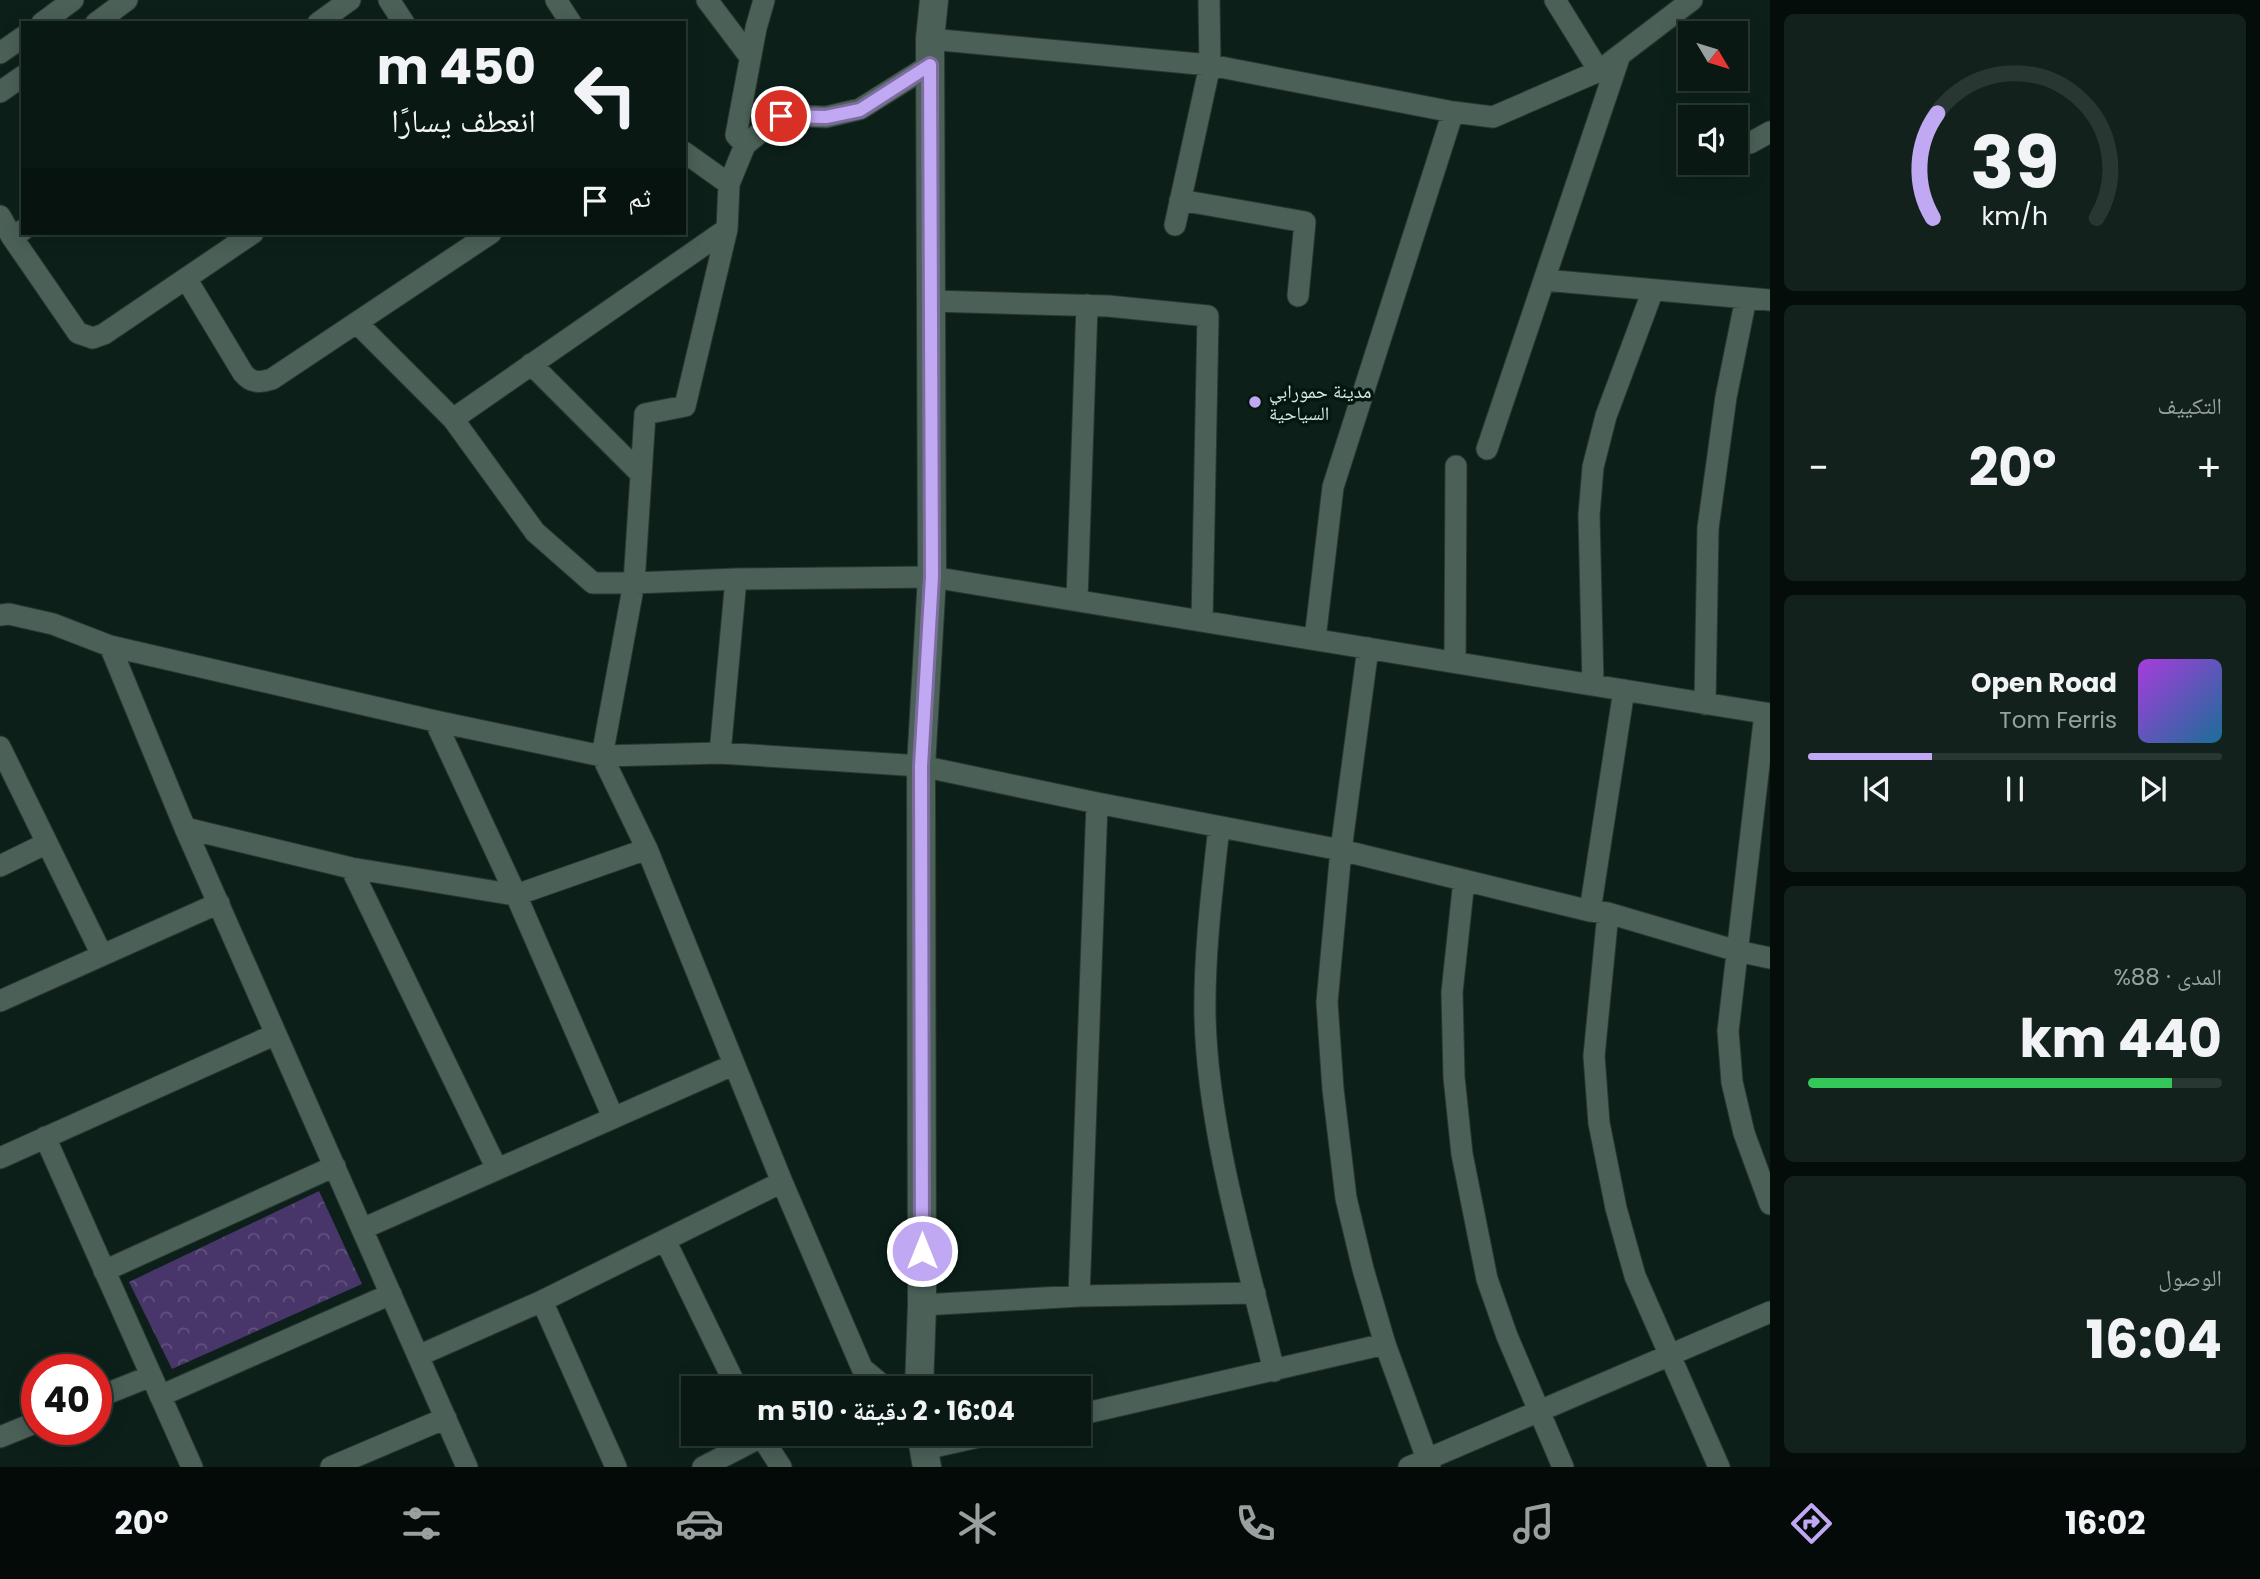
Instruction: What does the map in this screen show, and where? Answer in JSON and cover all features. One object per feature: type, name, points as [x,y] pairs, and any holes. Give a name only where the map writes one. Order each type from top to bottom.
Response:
[{"type":"street","points":[[45,21],[73,0]]},
{"type":"street","points":[[99,21],[127,0]]},
{"type":"street","points":[[321,21],[351,0]]},
{"type":"street","points":[[389,0],[403,21]]},
{"type":"street","points":[[556,0],[570,21]]},
{"type":"street","points":[[707,0],[750,57]]},
{"type":"street","points":[[745,145],[736,135],[756,28],[764,0]]},
{"type":"street","points":[[919,1376],[922,1305],[921,766],[932,577],[930,52],[934,0]]},
{"type":"street","points":[[1175,225],[1210,65],[1209,0]]},
{"type":"street","points":[[1555,0],[1599,71]]},
{"type":"street","points":[[872,1376],[862,1368],[733,1065],[647,849],[603,756],[634,583],[645,414],[685,406],[727,229],[729,184],[745,145],[781,116],[826,117],[860,110],[930,52],[1210,65],[1453,112],[1493,117],[1599,71],[1692,0]]},
{"type":"street","points":[[0,53],[21,38]]},
{"type":"street","points":[[1487,449],[1620,55]]},
{"type":"street","points":[[0,92],[21,77]]},
{"type":"street","points":[[1315,639],[1333,487],[1453,112]]},
{"type":"street","points":[[1751,143],[1770,132]]},
{"type":"street","points":[[686,153],[729,184]]},
{"type":"street","points":[[1180,200],[1305,222],[1298,296]]},
{"type":"street","points":[[0,216],[18,234],[73,326],[85,337],[93,338],[104,334],[187,280],[250,235]]},
{"type":"street","points":[[453,419],[727,229]]},
{"type":"street","points":[[187,280],[243,373],[255,382],[272,379],[488,235]]},
{"type":"street","points":[[1544,280],[1770,300]]},
{"type":"street","points":[[1593,685],[1589,515],[1592,467],[1606,416],[1653,290]]},
{"type":"street","points":[[1705,704],[1708,527],[1726,397],[1746,298]]},
{"type":"street","points":[[932,301],[1087,305],[1208,316],[1202,621]]},
{"type":"street","points":[[1077,600],[1087,305]]},
{"type":"street","points":[[358,324],[453,419],[535,533],[593,583],[932,577],[1767,714],[1728,1031],[1732,1082],[1745,1133],[1770,1204]]},
{"type":"street","points":[[531,364],[640,473]]},
{"type":"street","points":[[1455,662],[1457,466]]},
{"type":"street","points":[[720,754],[736,579]]},
{"type":"street","points":[[0,615],[9,614],[53,624],[110,646],[435,721],[603,756],[720,754],[921,766],[1341,850],[1599,912],[1770,958]]},
{"type":"street","points":[[110,646],[185,828],[467,1467]]},
{"type":"street","points":[[1368,648],[1341,850],[1326,1002],[1346,1198],[1363,1269],[1422,1464],[1770,1312]]},
{"type":"street","points":[[1624,690],[1599,912],[1594,1056],[1599,1123],[1616,1208],[1635,1276],[1719,1467]]},
{"type":"street","points":[[435,721],[516,895],[613,1118]]},
{"type":"street","points":[[0,747],[102,955]]},
{"type":"street","points":[[1079,1296],[1097,803]]},
{"type":"street","points":[[1219,827],[1210,917],[1205,1018],[1213,1099],[1230,1193],[1274,1371]]},
{"type":"street","points":[[185,828],[351,868],[516,895],[647,849]]},
{"type":"street","points":[[0,866],[47,843]]},
{"type":"street","points":[[351,868],[497,1169]]},
{"type":"street","points":[[1464,880],[1452,992],[1454,1077],[1462,1154],[1487,1279],[1538,1412],[1563,1467]]},
{"type":"street","points":[[0,1001],[219,903]]},
{"type":"street","points":[[0,1158],[276,1034]]},
{"type":"street","points":[[362,1229],[733,1065]]},
{"type":"street","points":[[45,1138],[192,1467]]},
{"type":"street","points":[[104,1271],[335,1166]]},
{"type":"street","points":[[418,1356],[542,1301],[782,1182]]},
{"type":"street","points":[[664,1240],[731,1376]]},
{"type":"street","points":[[922,1305],[1079,1296],[1255,1293]]},
{"type":"street","points":[[160,1396],[391,1294]]},
{"type":"street","points":[[542,1301],[616,1467]]},
{"type":"street","points":[[1091,1412],[1385,1344]]},
{"type":"street","points":[[112,1392],[151,1376]]},
{"type":"street","points":[[331,1467],[446,1418]]},
{"type":"street","points":[[0,1437],[21,1428]]},
{"type":"street","points":[[703,1467],[740,1446]]},
{"type":"street","points":[[767,1446],[781,1467]]},
{"type":"green space","points":[[319,1191],[362,1284],[172,1369],[129,1282]]},
{"type":"place","name":"مدينة حمورابي السياحية","points":[[1255,402]]},
{"type":"route","points":[[781,116],[826,117],[860,110],[930,65],[932,577],[921,766],[922,1251]]}]
